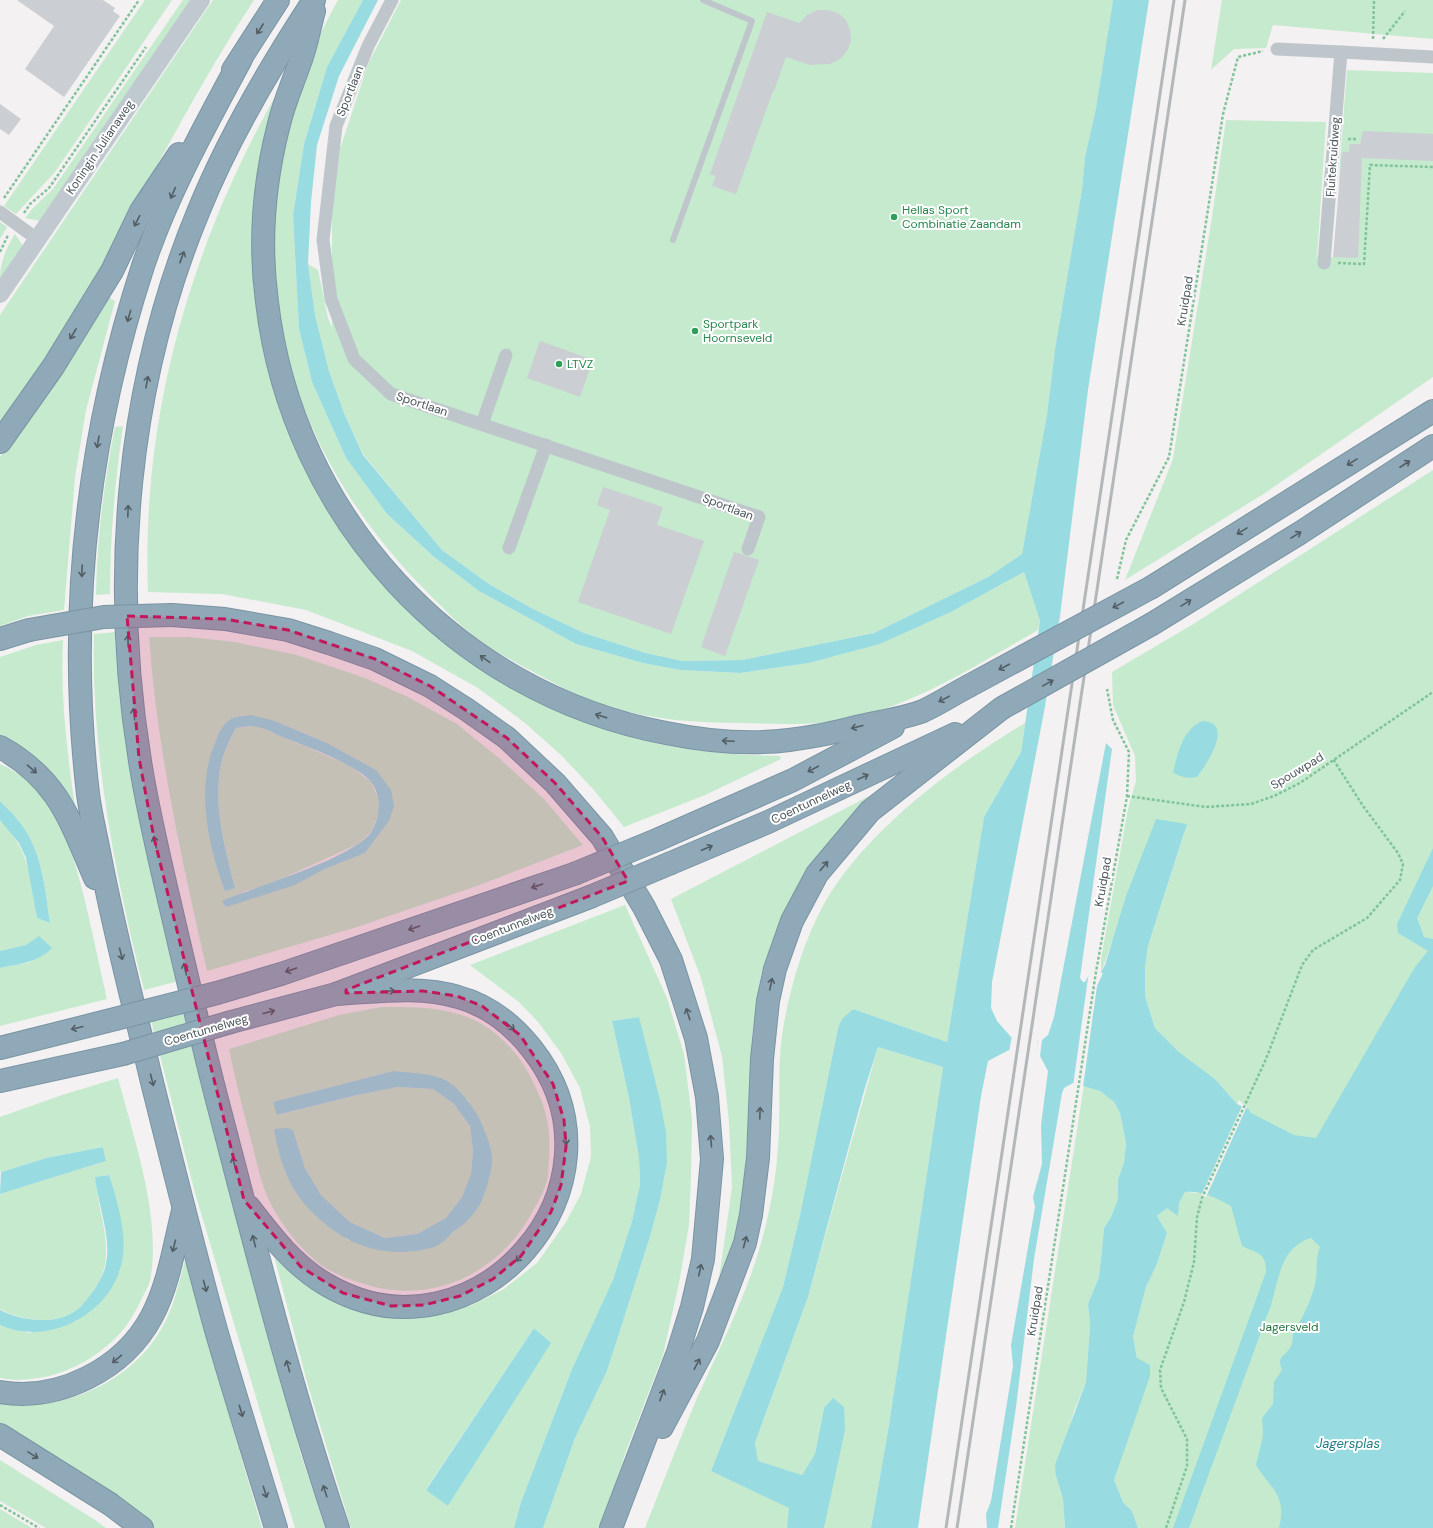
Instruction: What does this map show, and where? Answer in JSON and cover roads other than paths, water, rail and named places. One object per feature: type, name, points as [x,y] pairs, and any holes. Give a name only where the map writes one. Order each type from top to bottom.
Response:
[{"type":"highway","points":[[0,442],[53,367],[112,270],[141,211],[278,0]]},
{"type":"highway","points":[[315,0],[300,63],[279,124],[270,162],[264,215],[262,252],[267,303],[275,351],[286,393],[305,442],[336,506],[387,574],[417,605],[452,636],[501,670],[538,691],[585,711],[632,727],[684,736],[751,742],[787,740],[837,732],[922,711]]},
{"type":"highway","points":[[315,0],[284,46],[250,103],[223,157],[196,219],[169,291],[153,350],[134,446],[128,505],[126,568],[128,652],[139,758],[154,838],[186,976],[263,1277],[317,1468],[338,1528]]},
{"type":"highway","points":[[241,59],[182,173],[144,265],[110,382],[88,502],[82,569],[79,654],[81,714],[89,799],[111,916],[184,1208],[217,1331],[276,1528]]},
{"type":"highway","points":[[0,1048],[218,993],[281,974],[574,874],[659,839],[793,780],[1152,587],[1433,411]]},
{"type":"highway","points":[[624,1496],[703,1352],[725,1299],[745,1243],[751,1215],[758,1158],[762,1059],[768,1001],[775,969],[792,921],[817,874],[870,811],[959,738],[1002,708],[1152,624],[1300,533],[1433,446]]},
{"type":"highway","points":[[0,639],[29,630],[104,617],[172,615],[239,622],[288,630],[329,643],[375,659],[430,686],[507,738],[556,783],[602,837],[647,913],[671,960],[696,1038],[707,1097],[712,1159],[703,1259],[692,1307],[678,1352],[611,1528]]},
{"type":"highway","name":"Coentunnelweg","points":[[0,1081],[123,1054],[231,1022],[336,994],[590,897],[768,822],[959,738]]},
{"type":"highway","points":[[0,747],[31,767],[58,798],[71,822],[111,916]]},
{"type":"highway","points":[[244,1200],[289,1256],[313,1276],[329,1286],[358,1299],[391,1306],[442,1303],[476,1289],[493,1279],[521,1256],[544,1226],[552,1212],[558,1195],[565,1161],[564,1120],[558,1096],[546,1070],[520,1035],[495,1013],[457,996],[409,991],[336,994]]},
{"type":"highway","points":[[0,1091],[33,1073]]},
{"type":"highway","points":[[0,1392],[34,1393],[75,1383],[105,1368],[131,1346],[152,1316],[160,1298],[184,1208]]},
{"type":"highway","points":[[0,1434],[110,1504],[142,1528]]},
{"type":"main road","name":"Koningin Julianaweg","points":[[0,294],[201,0]]},
{"type":"street","name":"Sportlaan","points":[[392,0],[368,46],[336,126],[323,240],[331,299],[354,359],[391,394],[759,517],[748,550]]},
{"type":"street","points":[[1277,49],[1433,57]]},
{"type":"street","name":"Fluitekruidweg","points":[[1324,263],[1341,52]]},
{"type":"street","points":[[0,212],[37,239]]},
{"type":"street","points":[[482,424],[506,355]]},
{"type":"street","points":[[509,548],[546,445]]},
{"type":"lane","points":[[673,240],[752,20],[703,0]]},
{"type":"water","points":[[363,0],[378,0],[339,76],[317,145],[311,202],[308,264],[315,315],[329,371],[344,413],[363,455],[442,550],[489,584],[531,608],[584,633],[646,653],[682,661],[742,660],[874,633],[988,577],[1022,554],[1047,414],[1055,349],[1082,189],[1085,157],[1096,108],[1113,0],[1149,0],[1088,390],[1060,616],[1044,712],[992,982],[991,1008],[997,1021],[1011,1037],[1038,1041],[1036,1053],[1009,1050],[988,1061],[981,1096],[918,1528],[871,1528],[889,1425],[943,1067],[878,1047],[864,1091],[808,1297],[755,1443],[758,1461],[802,1475],[815,1454],[824,1408],[833,1398],[844,1407],[845,1430],[824,1528],[787,1528],[789,1508],[711,1471],[783,1287],[800,1215],[838,1028],[842,1019],[853,1009],[947,1042],[984,817],[1021,752],[1040,621],[1024,572],[951,612],[880,644],[809,663],[740,673],[680,670],[643,663],[576,644],[479,591],[434,557],[387,514],[346,458],[312,382],[299,329],[293,215],[304,144],[327,67]]},
{"type":"water","points":[[251,715],[275,721],[327,743],[376,770],[391,790],[394,806],[389,821],[365,853],[325,869],[295,885],[226,907],[222,901],[303,871],[346,851],[362,841],[372,831],[375,825],[379,806],[375,788],[364,775],[354,768],[263,728],[247,726],[236,728],[223,758],[218,791],[222,833],[235,888],[225,891],[213,855],[209,836],[205,797],[206,778],[210,759],[218,735],[223,726],[233,718]]},
{"type":"water","points":[[1203,721],[1212,723],[1217,729],[1218,736],[1211,755],[1197,777],[1188,778],[1178,775],[1173,772],[1182,742],[1196,724]]},
{"type":"water","name":"Jagersplas","points":[[1106,743],[1112,749],[1080,978],[1083,982],[1085,982],[1090,973],[1100,974],[1105,965],[1126,896],[1156,819],[1187,824],[1148,946],[1145,968],[1145,996],[1155,1028],[1179,1052],[1215,1079],[1237,1104],[1248,1109],[1251,1113],[1294,1135],[1316,1138],[1415,967],[1428,951],[1398,933],[1397,924],[1433,848],[1433,886],[1417,918],[1424,937],[1433,939],[1433,1528],[1279,1528],[1281,1507],[1279,1500],[1276,1493],[1256,1465],[1263,1436],[1262,1418],[1273,1404],[1274,1382],[1282,1370],[1280,1360],[1291,1346],[1293,1331],[1300,1322],[1312,1296],[1315,1284],[1320,1247],[1311,1238],[1301,1242],[1293,1248],[1287,1256],[1279,1274],[1271,1305],[1189,1528],[1173,1528],[1266,1272],[1263,1257],[1260,1254],[1242,1246],[1231,1206],[1209,1195],[1197,1192],[1185,1192],[1179,1203],[1178,1216],[1167,1208],[1157,1216],[1167,1233],[1157,1264],[1146,1287],[1133,1337],[1137,1358],[1150,1365],[1150,1376],[1114,1480],[1123,1502],[1132,1511],[1138,1528],[1065,1528],[1063,1499],[1056,1476],[1055,1465],[1086,1382],[1090,1325],[1088,1304],[1099,1277],[1104,1228],[1111,1217],[1118,1199],[1118,1179],[1124,1163],[1126,1143],[1120,1113],[1114,1102],[1100,1091],[1073,1083],[1064,1088],[1062,1093],[1034,1259],[1016,1407],[998,1528],[987,1528],[986,1514],[991,1501],[1013,1366],[1011,1345],[1035,1207],[1033,1197],[1042,1164],[1041,1125],[1048,1071],[1040,1056],[1042,1040],[1048,1035],[1054,1017]]},
{"type":"water","points":[[0,801],[15,816],[32,842],[41,868],[50,923],[37,918],[26,858],[19,843],[0,820]]},
{"type":"water","points":[[39,936],[52,948],[47,953],[28,962],[0,968],[0,951],[26,945]]},
{"type":"water","points":[[639,1017],[660,1100],[666,1133],[667,1163],[660,1200],[649,1240],[607,1371],[575,1438],[543,1528],[514,1528],[521,1502],[572,1369],[613,1280],[632,1221],[640,1184],[639,1158],[629,1098],[612,1021]]},
{"type":"water","points":[[393,1071],[435,1076],[447,1081],[457,1088],[474,1109],[480,1120],[486,1133],[492,1157],[488,1184],[480,1205],[472,1216],[437,1246],[408,1252],[395,1252],[369,1248],[345,1237],[320,1220],[300,1198],[286,1174],[277,1145],[274,1129],[287,1128],[293,1130],[305,1168],[321,1195],[350,1222],[385,1238],[417,1234],[446,1218],[462,1197],[471,1174],[473,1152],[470,1126],[454,1104],[433,1089],[398,1087],[357,1095],[277,1115],[273,1102]]},
{"type":"water","points":[[103,1147],[106,1161],[0,1194],[1,1172],[46,1158]]},
{"type":"water","points":[[109,1175],[120,1215],[124,1246],[118,1276],[108,1293],[94,1308],[78,1320],[59,1328],[40,1332],[20,1331],[0,1325],[0,1310],[18,1317],[29,1319],[50,1320],[60,1318],[78,1309],[94,1290],[102,1277],[107,1257],[106,1234],[95,1177]]},
{"type":"water","points":[[534,1328],[551,1343],[448,1506],[426,1490]]},
{"type":"railway","points":[[946,1528],[1174,0]]},
{"type":"railway","points":[[957,1528],[1185,0]]},
{"type":"place","name":"Hellas Sport Combinatie Zaandam","points":[[894,217]]},
{"type":"place","name":"Sportpark Hoornseveld","points":[[695,331]]},
{"type":"place","name":"LTVZ","points":[[559,364]]},
{"type":"park label","name":"Jagersveld","points":[[1289,1327]]}]
